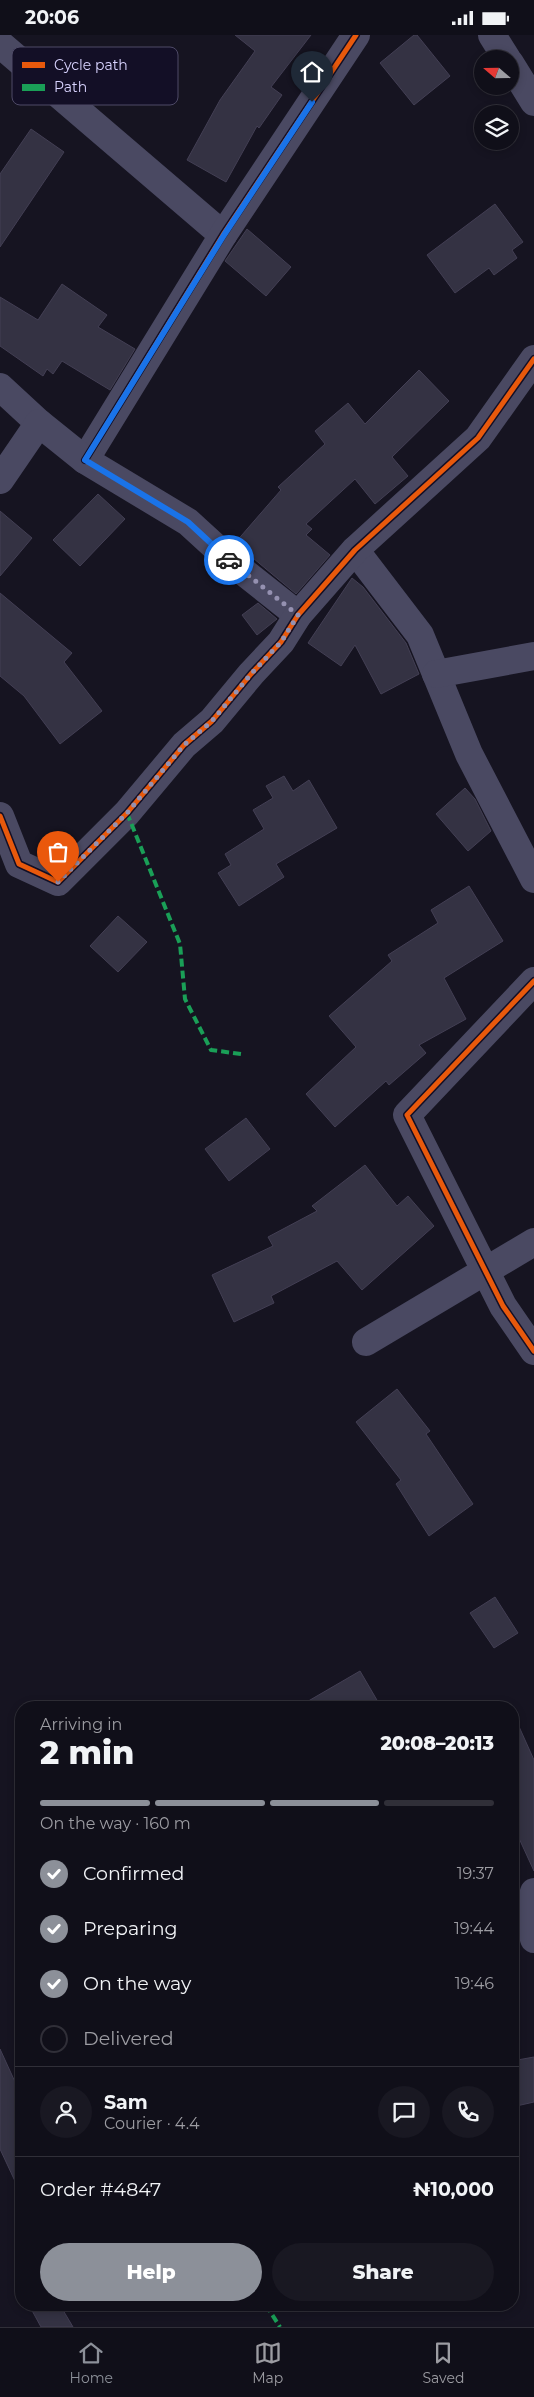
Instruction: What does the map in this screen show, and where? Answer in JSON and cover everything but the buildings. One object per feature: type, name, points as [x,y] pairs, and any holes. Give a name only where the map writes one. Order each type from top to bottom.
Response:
[{"type":"street","points":[[85,460],[224,235],[356,35]]},
{"type":"street","points":[[492,35],[501,50]]},
{"type":"street","points":[[0,44],[12,54]]},
{"type":"street","points":[[519,77],[534,101]]},
{"type":"street","points":[[72,105],[224,235]]},
{"type":"street","points":[[0,816],[19,865],[58,882],[127,813],[184,745],[212,721],[251,674],[281,642],[298,615],[355,550],[478,439],[534,359]]},
{"type":"street","points":[[0,387],[39,423],[85,460],[188,522],[235,565],[298,615]]},
{"type":"street","points":[[0,480],[39,423]]},
{"type":"street","points":[[355,550],[420,635],[470,754],[534,879]]},
{"type":"street","points":[[436,674],[534,656]]},
{"type":"street","points":[[534,981],[407,1115],[502,1306],[534,1351]]},
{"type":"street","points":[[366,1342],[534,1242]]},
{"type":"street","points":[[534,1891],[527,1914],[534,1939]]},
{"type":"marked path","points":[[127,813],[180,944],[185,999],[211,1050],[241,1054]]},
{"type":"marked path","points":[[270,2311],[280,2327]]},
{"type":"cycle path","points":[[85,460],[223,235],[356,35]]},
{"type":"cycle path","points":[[0,816],[19,864],[58,882],[127,813],[184,745],[212,721],[251,674],[281,642],[298,615],[355,550],[478,438],[534,359]]},
{"type":"cycle path","points":[[534,981],[407,1115],[503,1306],[534,1351]]},
{"type":"way so far","points":[[58,882],[127,813],[184,745],[212,721],[251,674],[281,642],[298,615],[229,560]]},
{"type":"route","points":[[229,560],[188,522],[85,460],[224,235],[312,102]]}]
